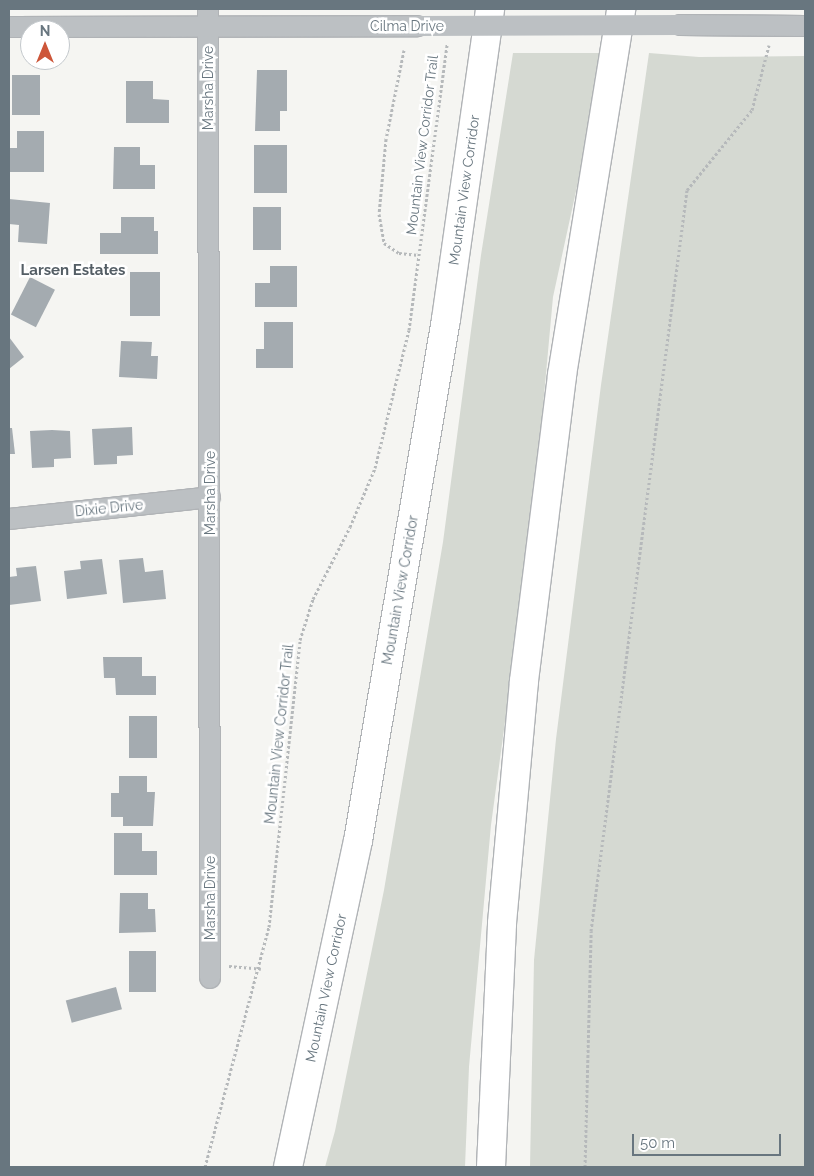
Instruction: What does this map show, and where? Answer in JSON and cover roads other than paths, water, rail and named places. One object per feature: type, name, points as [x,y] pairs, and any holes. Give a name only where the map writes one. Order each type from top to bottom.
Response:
[{"type":"highway","name":"Mountain View Corridor","points":[[288,1167],[358,841],[446,319],[490,9]]},
{"type":"highway","points":[[492,1167],[502,923],[526,662],[562,375],[621,9]]},
{"type":"street","name":"Cilma Drive","points":[[9,27],[208,18],[418,26],[805,26]]},
{"type":"street","name":"Marsha Drive","points":[[208,18],[210,978]]},
{"type":"street","name":"Dixie Drive","points":[[9,519],[210,497]]},
{"type":"district","name":"Larsen Estates","points":[[73,271]]}]
